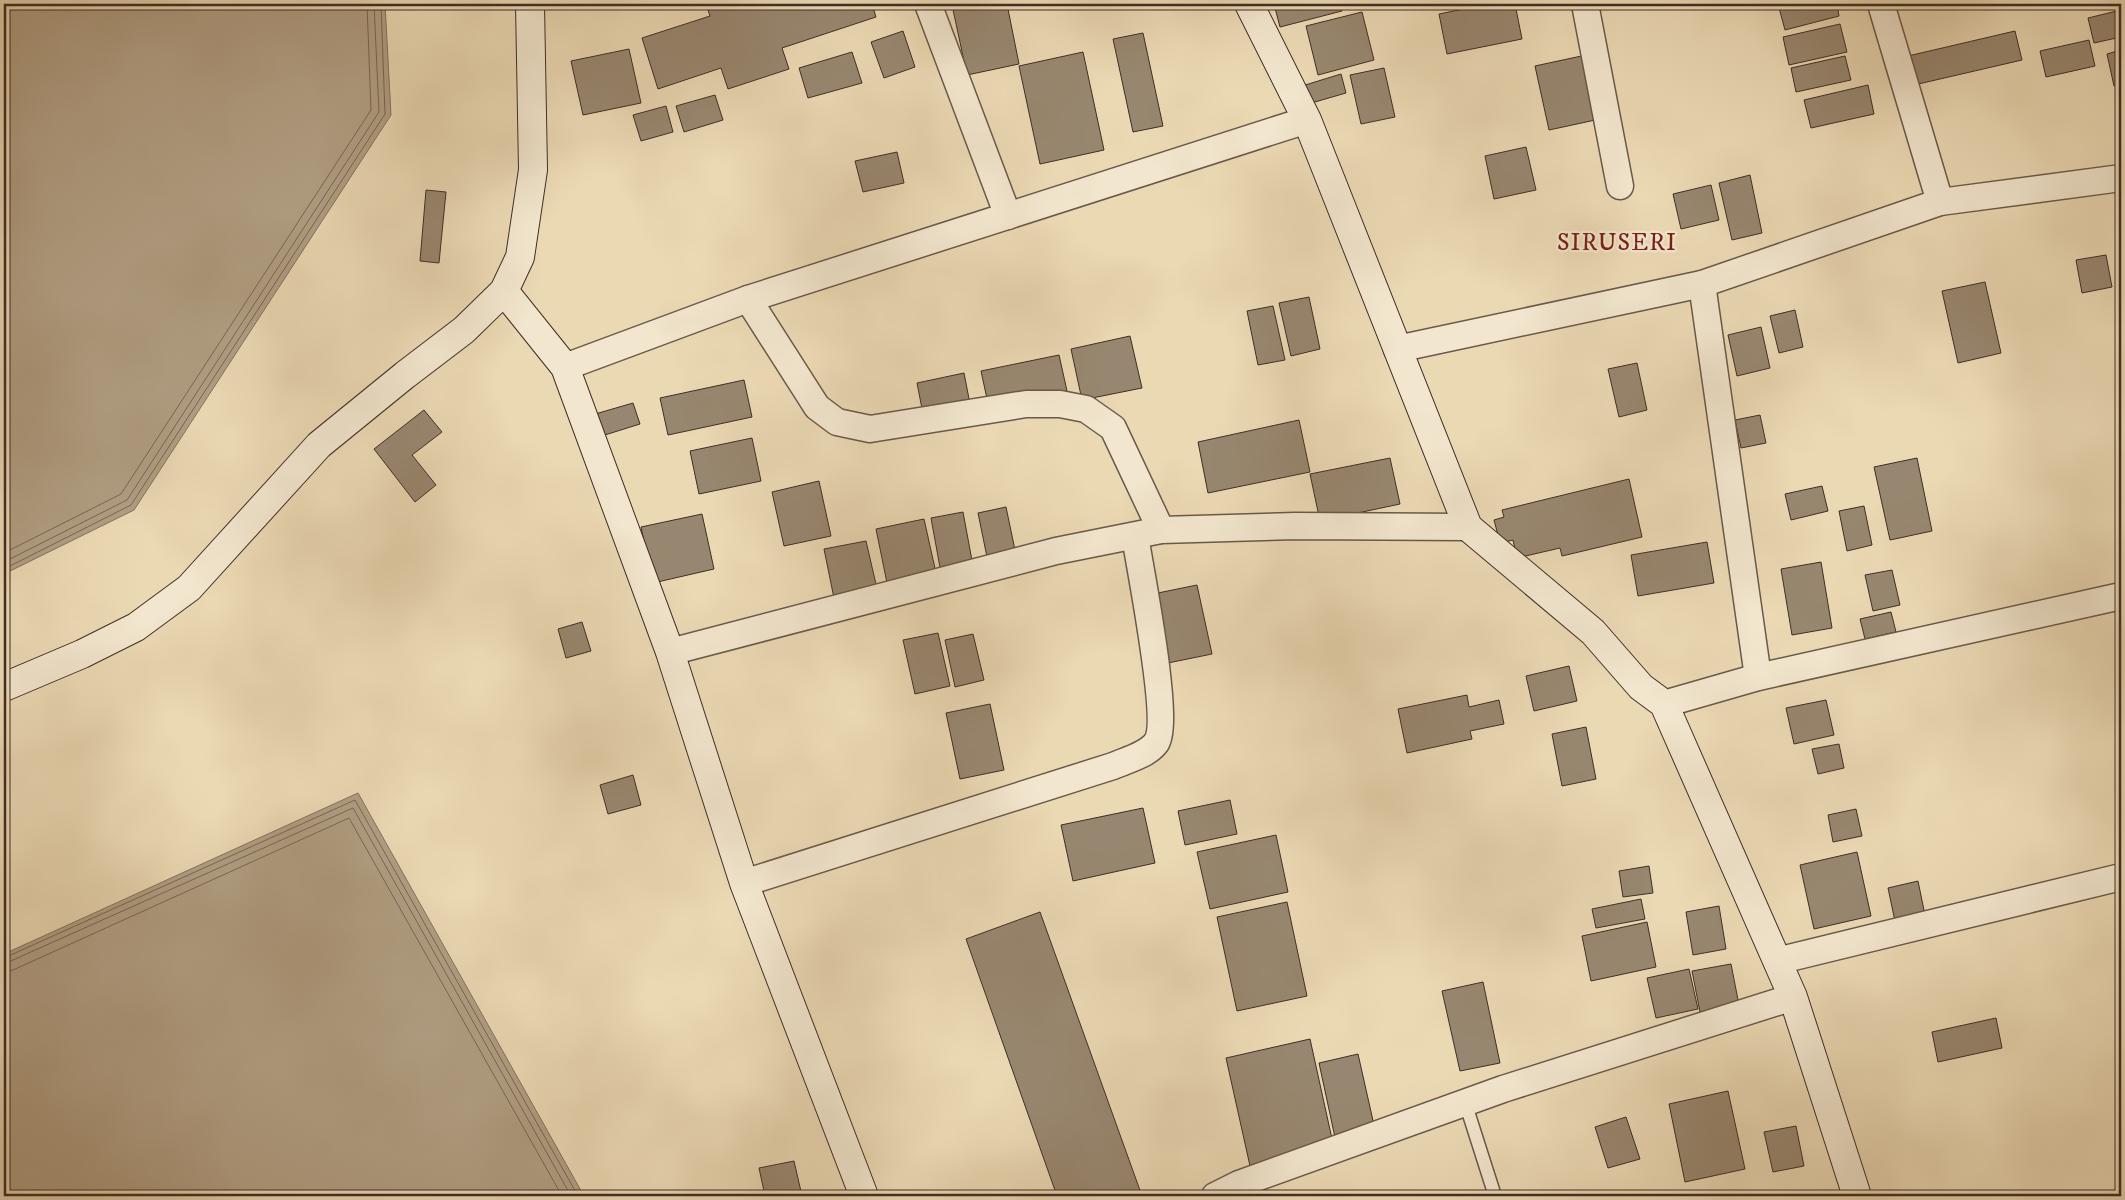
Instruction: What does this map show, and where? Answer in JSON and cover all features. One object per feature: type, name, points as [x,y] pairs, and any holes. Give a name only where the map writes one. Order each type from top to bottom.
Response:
[{"type":"street","points":[[4,687],[82,654],[136,627],[189,588],[319,445],[405,374],[464,330],[504,291],[520,256],[533,170],[530,4]]},
{"type":"street","points":[[928,4],[1008,216]]},
{"type":"street","points":[[1249,4],[1307,120],[1468,527],[1593,632],[1641,687],[1664,704],[1793,997],[1857,1196]]},
{"type":"street","points":[[1585,4],[1620,186]]},
{"type":"street","points":[[1881,4],[1940,202]]},
{"type":"street","points":[[565,367],[748,299],[1307,120]]},
{"type":"street","points":[[1397,349],[1702,284],[1940,202],[2121,178]]},
{"type":"street","points":[[1702,284],[1758,677]]},
{"type":"street","points":[[504,291],[565,367],[670,652],[744,883],[864,1196]]},
{"type":"street","points":[[748,299],[817,407],[838,422],[870,429],[1026,404],[1060,404],[1086,409],[1114,428],[1161,530]]},
{"type":"street","points":[[670,652],[1056,551],[1161,530],[1295,526],[1468,527]]},
{"type":"street","points":[[744,883],[1113,766],[1146,752],[1156,743],[1160,734],[1159,681],[1135,536]]},
{"type":"street","points":[[1664,704],[1758,677],[2121,596]]},
{"type":"street","points":[[1777,962],[2121,876]]},
{"type":"street","points":[[1215,1196],[1239,1184],[1465,1102],[1793,997]]},
{"type":"lane","points":[[1465,1102],[1495,1196]]},
{"type":"water","points":[[4,4],[385,4],[391,115],[134,510],[4,574]]},
{"type":"water","points":[[358,793],[584,1196],[4,1196],[4,954]]},
{"type":"building","points":[[706,4],[872,4],[876,17],[782,48],[789,69],[728,89],[721,68],[658,89],[642,38],[710,16]]},
{"type":"building","points":[[1007,4],[1019,64],[967,75],[952,5]]},
{"type":"building","points":[[1274,4],[1341,4],[1342,11],[1280,27]]},
{"type":"building","points":[[1488,4],[1515,4],[1522,39],[1447,54],[1439,14]]},
{"type":"building","points":[[1778,4],[1837,4],[1839,16],[1785,30]]},
{"type":"building","points":[[2121,10],[2121,37],[2094,43],[2088,18]]},
{"type":"building","points":[[1362,12],[1374,60],[1318,75],[1306,26]]},
{"type":"building","points":[[1840,24],[1847,52],[1789,65],[1783,37]]},
{"type":"building","points":[[903,31],[915,67],[884,78],[871,42]]},
{"type":"building","points":[[2015,31],[2022,60],[1914,85],[1908,56]]},
{"type":"building","points":[[1143,33],[1163,126],[1133,132],[1113,39]]},
{"type":"building","points":[[2089,40],[2095,66],[2046,77],[2040,51]]},
{"type":"building","points":[[629,49],[641,103],[583,115],[571,61]]},
{"type":"building","points":[[2121,50],[2121,85],[2114,86],[2107,54]]},
{"type":"building","points":[[852,52],[862,83],[808,98],[799,68]]},
{"type":"building","points":[[1083,52],[1104,150],[1040,164],[1019,66]]},
{"type":"building","points":[[1586,55],[1600,119],[1549,130],[1535,66]]},
{"type":"building","points":[[1845,56],[1851,80],[1796,92],[1791,68]]},
{"type":"building","points":[[1384,68],[1395,117],[1361,124],[1350,75]]},
{"type":"building","points":[[1341,74],[1346,93],[1308,104],[1302,86]]},
{"type":"building","points":[[1868,85],[1874,114],[1811,128],[1804,100]]},
{"type":"building","points":[[715,95],[723,120],[684,132],[676,106]]},
{"type":"building","points":[[666,106],[673,132],[641,141],[633,115]]},
{"type":"building","points":[[1526,147],[1536,190],[1494,199],[1485,156]]},
{"type":"building","points":[[897,152],[904,183],[863,192],[855,161]]},
{"type":"building","points":[[1750,175],[1762,233],[1732,240],[1719,183]]},
{"type":"building","points":[[1711,185],[1719,220],[1681,229],[1673,194]]},
{"type":"building","points":[[426,190],[446,192],[439,263],[420,261]]},
{"type":"building","points":[[2106,255],[2112,287],[2082,293],[2076,260]]},
{"type":"building","points":[[1985,282],[2001,353],[1958,363],[1942,291]]},
{"type":"building","points":[[1309,297],[1320,349],[1291,356],[1279,303]]},
{"type":"building","points":[[1273,306],[1285,360],[1258,365],[1247,311]]},
{"type":"building","points":[[1795,310],[1803,347],[1779,353],[1770,316]]},
{"type":"building","points":[[1761,327],[1770,368],[1737,376],[1728,335]]},
{"type":"building","points":[[1130,336],[1142,388],[1082,400],[1071,349]]},
{"type":"building","points":[[1059,355],[1067,391],[989,408],[981,371]]},
{"type":"building","points":[[1637,363],[1647,410],[1619,417],[1608,369]]},
{"type":"building","points":[[964,373],[971,409],[924,419],[917,383]]},
{"type":"building","points":[[744,380],[752,417],[668,435],[660,398]]},
{"type":"building","points":[[633,403],[640,424],[592,439],[585,417]]},
{"type":"building","points":[[424,410],[442,432],[412,455],[436,485],[415,502],[374,449]]},
{"type":"building","points":[[1760,415],[1766,443],[1741,448],[1735,420]]},
{"type":"building","points":[[1299,420],[1310,472],[1208,493],[1198,442]]},
{"type":"building","points":[[752,438],[761,481],[699,494],[690,451]]},
{"type":"building","points":[[1390,458],[1400,504],[1320,521],[1310,474]]},
{"type":"building","points":[[1917,458],[1932,531],[1890,540],[1874,467]]},
{"type":"building","points":[[1629,479],[1642,537],[1562,556],[1560,548],[1517,558],[1513,540],[1500,543],[1494,520],[1504,517],[1502,510]]},
{"type":"building","points":[[819,481],[831,536],[784,546],[772,492]]},
{"type":"building","points":[[1822,486],[1828,511],[1791,520],[1785,494]]},
{"type":"building","points":[[1864,506],[1872,545],[1847,551],[1839,511]]},
{"type":"building","points":[[1006,507],[1015,550],[987,557],[978,513]]},
{"type":"building","points":[[963,512],[973,566],[941,573],[931,518]]},
{"type":"building","points":[[702,514],[714,569],[653,583],[641,527]]},
{"type":"building","points":[[924,519],[936,573],[887,583],[876,529]]},
{"type":"building","points":[[866,541],[878,593],[835,603],[824,549]]},
{"type":"building","points":[[1707,542],[1714,583],[1638,596],[1631,555]]},
{"type":"building","points":[[1821,562],[1832,628],[1792,635],[1781,569]]},
{"type":"building","points":[[1892,570],[1900,605],[1873,611],[1865,575]]},
{"type":"building","points":[[1197,585],[1212,654],[1163,664],[1148,595]]},
{"type":"building","points":[[1891,612],[1896,632],[1865,639],[1860,619]]},
{"type":"building","points":[[582,622],[591,651],[566,658],[558,629]]},
{"type":"building","points":[[938,633],[950,686],[915,694],[903,640]]},
{"type":"building","points":[[973,634],[984,680],[955,687],[945,640]]},
{"type":"building","points":[[1569,666],[1577,701],[1534,711],[1526,676]]},
{"type":"building","points":[[1467,695],[1469,707],[1499,700],[1504,724],[1470,731],[1472,739],[1407,753],[1398,709]]},
{"type":"building","points":[[1826,700],[1834,735],[1794,744],[1786,708]]},
{"type":"building","points":[[990,704],[1004,770],[960,779],[946,713]]},
{"type":"building","points":[[1586,727],[1596,779],[1562,786],[1552,734]]},
{"type":"building","points":[[1839,744],[1844,768],[1818,774],[1812,749]]},
{"type":"building","points":[[633,775],[641,805],[608,814],[600,785]]},
{"type":"building","points":[[1230,800],[1237,834],[1185,845],[1178,811]]},
{"type":"building","points":[[1143,808],[1155,863],[1073,881],[1061,825]]},
{"type":"building","points":[[1856,809],[1862,836],[1833,842],[1828,815]]},
{"type":"building","points":[[1276,835],[1288,892],[1210,909],[1197,852]]},
{"type":"building","points":[[1857,852],[1871,916],[1814,929],[1800,865]]},
{"type":"building","points":[[1649,866],[1653,893],[1623,897],[1619,871]]},
{"type":"building","points":[[1918,881],[1926,920],[1896,926],[1888,888]]},
{"type":"building","points":[[1641,899],[1645,919],[1596,928],[1592,909]]},
{"type":"building","points":[[1287,902],[1307,996],[1237,1011],[1217,917]]},
{"type":"building","points":[[1719,906],[1726,949],[1693,955],[1686,912]]},
{"type":"building","points":[[1040,912],[1142,1196],[1057,1196],[966,939]]},
{"type":"building","points":[[1647,922],[1656,967],[1591,981],[1582,936]]},
{"type":"building","points":[[1731,964],[1739,1005],[1700,1012],[1692,971]]},
{"type":"building","points":[[1689,969],[1698,1009],[1656,1018],[1647,978]]},
{"type":"building","points":[[1483,982],[1500,1063],[1460,1071],[1442,991]]},
{"type":"building","points":[[1996,1018],[2002,1048],[1938,1062],[1932,1032]]},
{"type":"building","points":[[1310,1039],[1334,1148],[1250,1166],[1226,1058]]},
{"type":"building","points":[[1358,1054],[1376,1134],[1336,1142],[1319,1063]]},
{"type":"building","points":[[1728,1091],[1745,1169],[1685,1182],[1669,1104]]},
{"type":"building","points":[[1626,1117],[1640,1159],[1608,1168],[1595,1127]]},
{"type":"building","points":[[1796,1126],[1804,1166],[1773,1172],[1764,1132]]},
{"type":"building","points":[[794,1161],[802,1196],[765,1196],[759,1168]]},
{"type":"district","name":"SIRUSERI","points":[[1617,243]]}]
